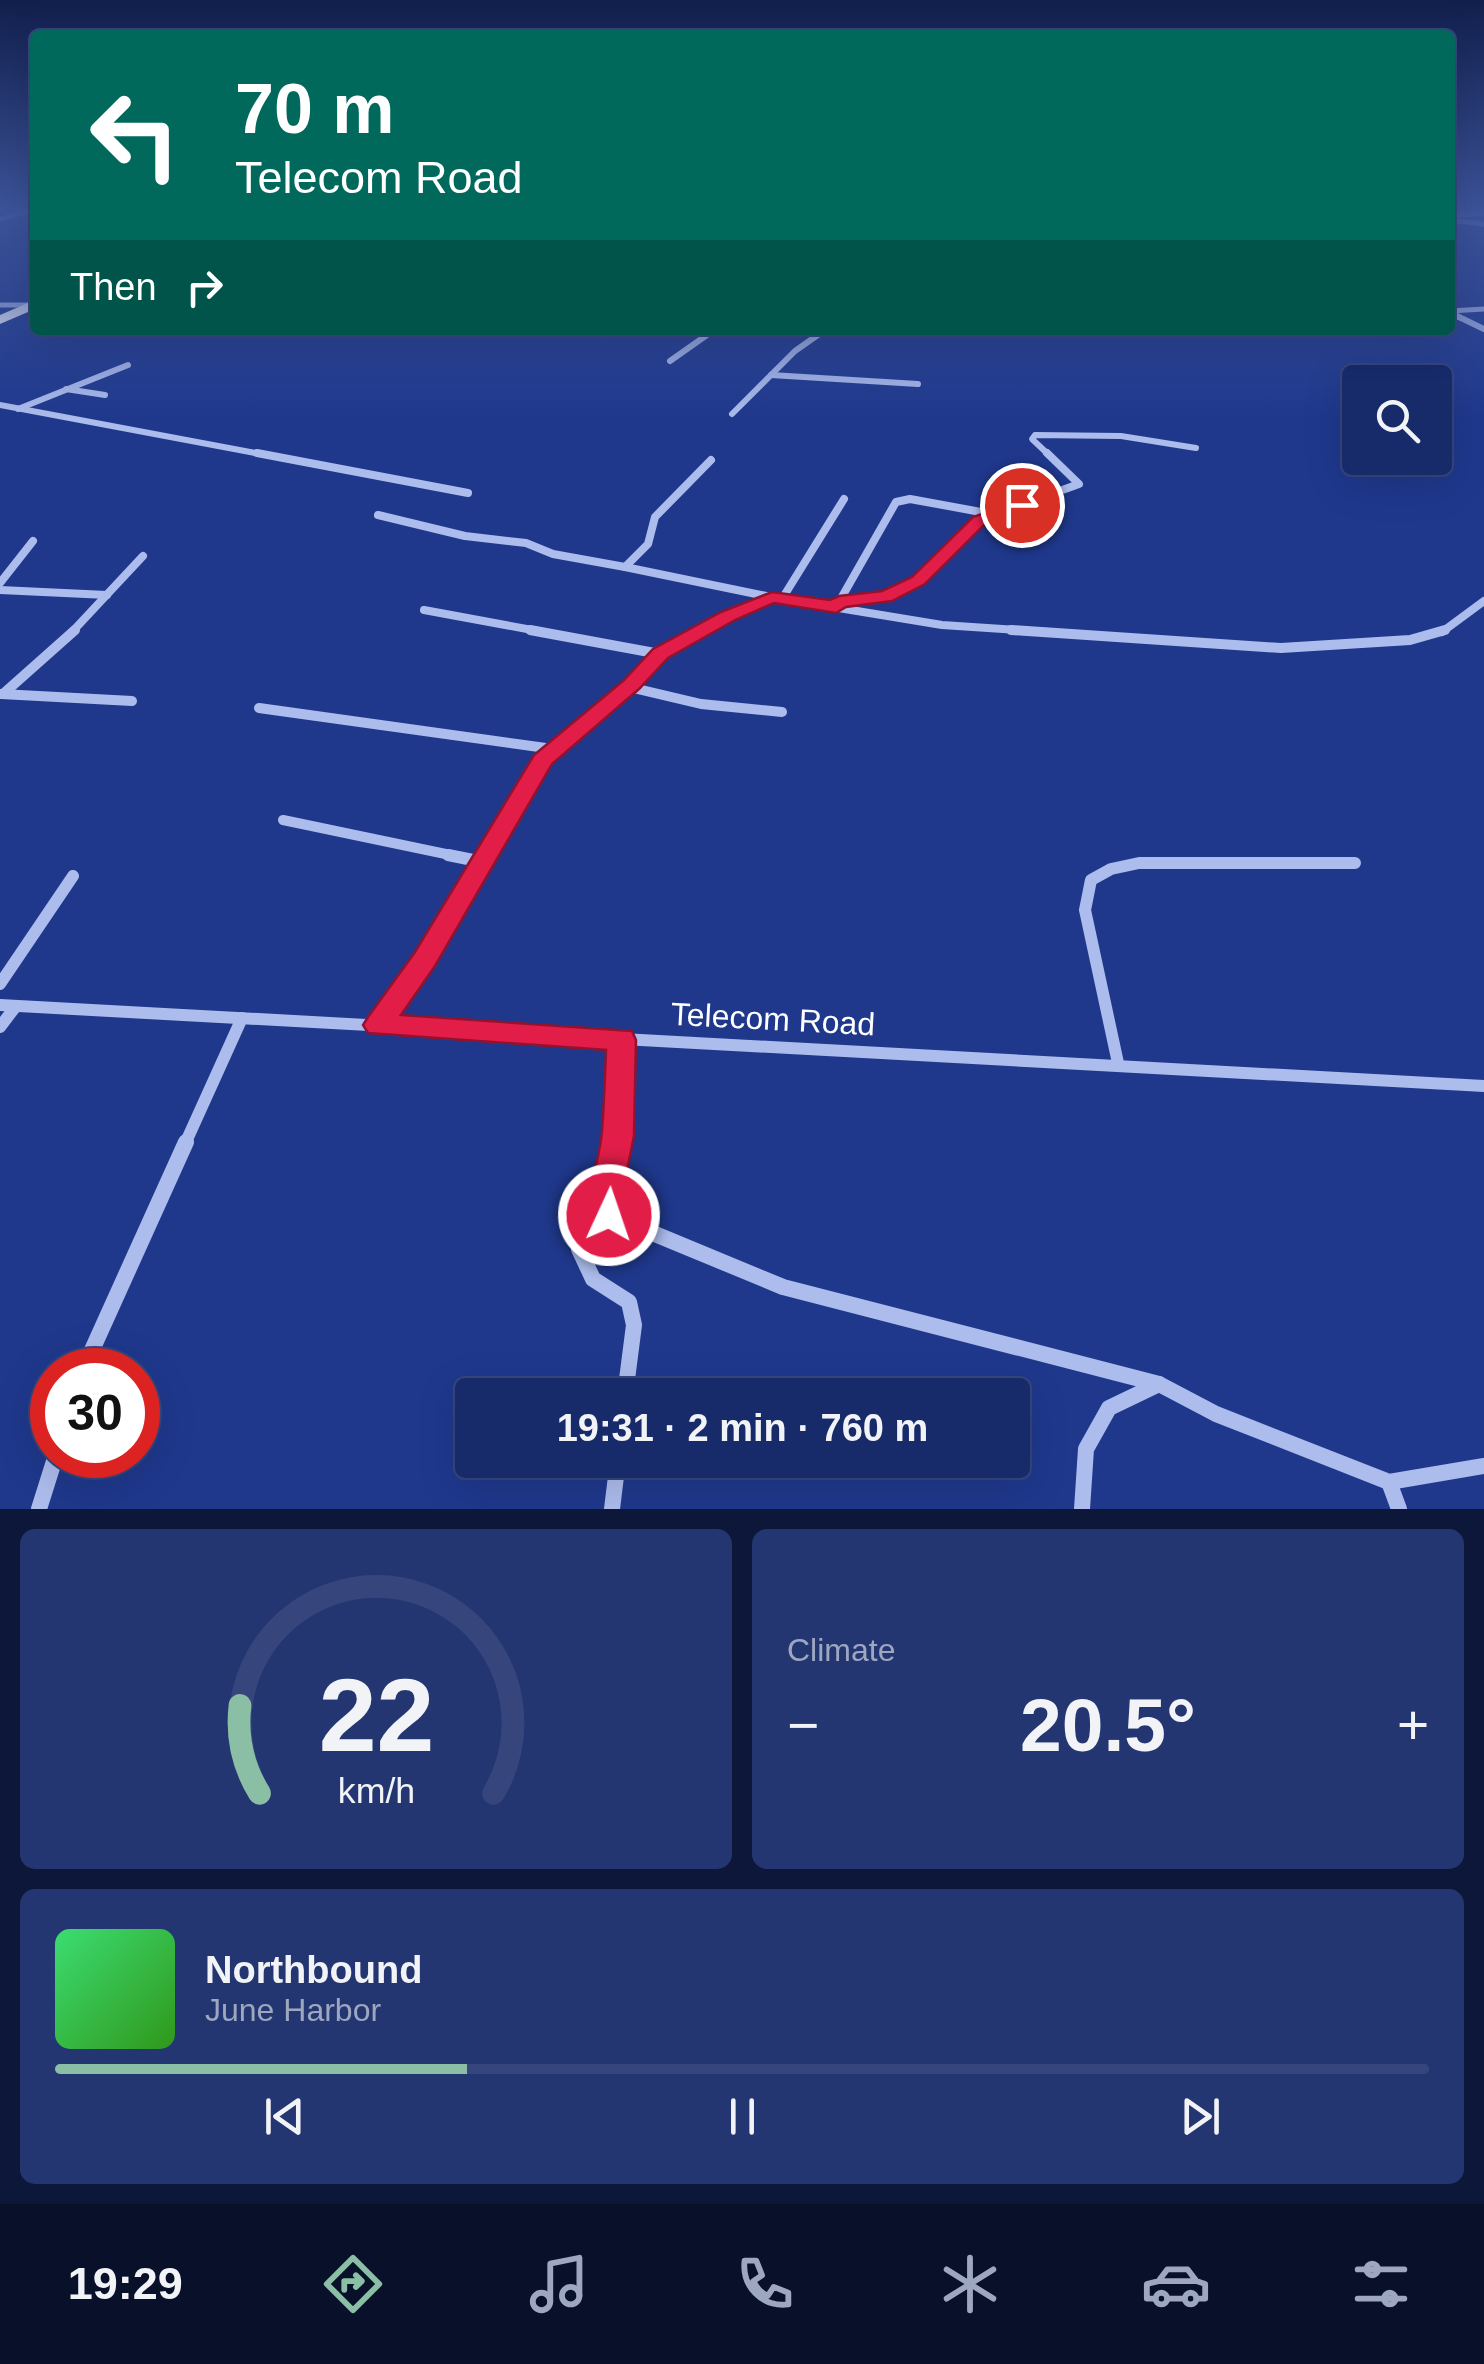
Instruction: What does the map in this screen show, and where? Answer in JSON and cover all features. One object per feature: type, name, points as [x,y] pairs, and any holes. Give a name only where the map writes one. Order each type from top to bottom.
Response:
[{"type":"highway","points":[[0,320],[30,307]]},
{"type":"street","points":[[0,305],[30,305]]},
{"type":"street","points":[[1455,312],[1484,309]]},
{"type":"street","points":[[1455,314],[1484,328]]},
{"type":"street","points":[[670,362],[707,335]]},
{"type":"street","points":[[732,414],[820,335]]},
{"type":"street","points":[[18,409],[128,365]]},
{"type":"street","points":[[771,375],[918,384]]},
{"type":"street","points":[[65,388],[105,395]]},
{"type":"street","points":[[0,406],[468,493]]},
{"type":"street","points":[[837,604],[886,597],[918,580],[979,520],[1079,484],[1032,439],[1036,435],[1121,436],[1196,448]]},
{"type":"street","points":[[625,567],[648,544],[655,517],[711,460]]},
{"type":"street","points":[[378,1025],[425,959],[542,760],[629,687],[660,654],[704,628],[777,598],[844,499]]},
{"type":"street","points":[[837,604],[896,502],[910,499],[995,514]]},
{"type":"street","points":[[378,515],[465,536],[526,542],[553,554],[777,598],[837,604],[960,627],[1281,648],[1410,640],[1441,633],[1484,601]]},
{"type":"street","points":[[0,583],[33,541]]},
{"type":"street","points":[[2,694],[28,676],[143,556]]},
{"type":"street","points":[[0,590],[107,595]]},
{"type":"street","points":[[424,610],[660,654]]},
{"type":"street","points":[[629,687],[711,706],[782,712]]},
{"type":"street","points":[[2,694],[132,701]]},
{"type":"street","points":[[259,708],[554,749]]},
{"type":"street","points":[[283,820],[482,862]]},
{"type":"street","points":[[1118,1063],[1085,910],[1090,880],[1111,869],[1138,863],[1355,863]]},
{"type":"street","points":[[0,984],[73,876]]},
{"type":"street","name":"Telecom Road","points":[[0,1006],[1118,1063],[1484,1086]]},
{"type":"street","points":[[0,1027],[16,1006]]},
{"type":"street","points":[[93,1348],[242,1018]]},
{"type":"street","points":[[622,1040],[618,1136],[608,1180],[609,1215],[579,1249],[593,1280],[629,1302],[634,1325],[627,1378]]},
{"type":"street","points":[[609,1215],[783,1287],[1159,1384],[1216,1414],[1388,1482],[1484,1466]]},
{"type":"street","points":[[1082,1509],[1086,1449],[1109,1408],[1159,1384]]},
{"type":"street","points":[[39,1509],[49,1478]]},
{"type":"street","points":[[612,1509],[616,1478]]},
{"type":"street","points":[[1388,1482],[1399,1509]]},
{"type":"route","points":[[609,1215],[608,1180],[618,1136],[622,1040],[378,1025],[425,959],[542,760],[632,684],[660,654],[751,604],[772,597],[836,607],[839,602],[886,597],[918,580],[979,520],[1022,505]]}]
